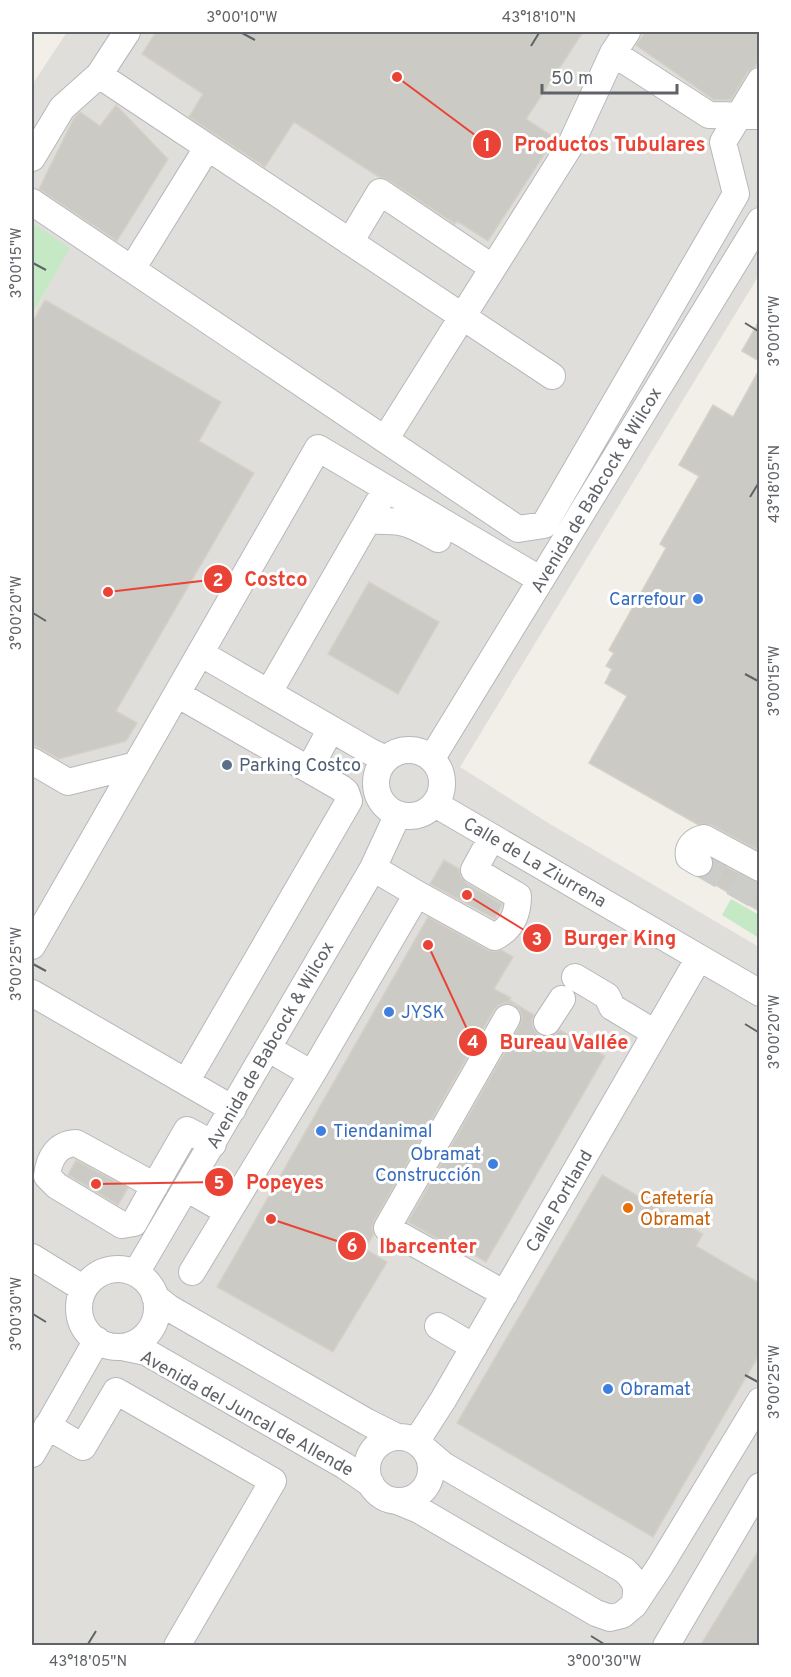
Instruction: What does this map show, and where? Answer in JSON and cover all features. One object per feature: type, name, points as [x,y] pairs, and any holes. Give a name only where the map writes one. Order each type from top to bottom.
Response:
[{"type":"street","points":[[32,158],[62,108],[99,75],[127,32]]},
{"type":"street","points":[[386,438],[572,144],[613,52],[627,32]]},
{"type":"street","points":[[613,52],[709,115],[748,116]]},
{"type":"street","points":[[99,75],[552,376]]},
{"type":"street","points":[[32,202],[386,438],[518,529],[544,525],[736,194],[723,142],[748,116],[759,81]]},
{"type":"street","points":[[132,269],[207,148]]},
{"type":"street","points":[[350,242],[380,192],[493,268]]},
{"type":"street","name":"Avenida de Babcock & Wilcox","points":[[432,758],[531,575],[759,221]]},
{"type":"street","points":[[32,946],[318,448],[531,575]]},
{"type":"street","points":[[268,692],[386,489]]},
{"type":"street","points":[[368,521],[393,520],[411,524],[504,578],[531,575]]},
{"type":"street","points":[[200,653],[376,754],[393,754],[409,749],[417,750],[432,758],[442,775],[440,795],[435,804],[418,815],[398,814],[383,802],[376,785],[381,766],[376,754],[368,735],[300,695],[290,675],[298,642]]},
{"type":"street","points":[[177,693],[341,788],[349,801],[186,1082]]},
{"type":"street","points":[[309,770],[331,729]]},
{"type":"street","points":[[32,761],[68,782],[136,765]]},
{"type":"street","name":"Calle de La Ziurrena","points":[[435,804],[759,993]]},
{"type":"street","name":"Avenida de Babcock & Wilcox","points":[[136,1273],[374,868],[398,814]]},
{"type":"street","points":[[374,868],[495,937],[506,931],[514,920],[519,896],[474,870],[492,837]]},
{"type":"street","points":[[699,863],[689,857],[688,851],[698,839],[704,838],[759,868]]},
{"type":"street","points":[[192,1272],[312,1074],[417,894]]},
{"type":"street","name":"Calle Portland","points":[[412,1442],[474,1347],[699,958]]},
{"type":"street","points":[[574,977],[607,996],[612,1007],[656,1033]]},
{"type":"street","points":[[32,993],[233,1109]]},
{"type":"street","points":[[547,1022],[562,999]]},
{"type":"street","points":[[505,1294],[387,1228],[507,1018]]},
{"type":"street","points":[[268,1049],[312,1074]]},
{"type":"street","points":[[155,1186],[187,1130],[213,1144]]},
{"type":"street","points":[[186,1188],[228,1212]]},
{"type":"street","points":[[34,1257],[84,1289]]},
{"type":"street","points":[[113,1269],[124,1269],[136,1273],[151,1288],[155,1297],[157,1310],[150,1329],[135,1343],[122,1347],[109,1346],[97,1341],[82,1323],[79,1311],[84,1289],[92,1279],[113,1269]]},
{"type":"street","points":[[155,1297],[168,1308],[367,1422],[412,1442],[443,1465],[624,1570],[634,1578],[638,1590],[634,1605]]},
{"type":"street","points":[[438,1326],[474,1347]]},
{"type":"street","points":[[32,1454],[97,1341]]},
{"type":"street","name":"Avenida del Juncal de Allende","points":[[122,1347],[146,1352],[345,1466],[370,1484]]},
{"type":"street","points":[[47,1426],[83,1446],[116,1391],[273,1480],[177,1646]]},
{"type":"street","points":[[397,1501],[408,1500],[418,1494],[426,1486],[431,1467],[412,1442],[387,1439],[372,1452],[368,1462],[367,1473],[370,1484],[377,1493],[419,1510],[596,1613],[610,1618],[622,1615],[634,1605],[667,1556],[759,1401]]},
{"type":"street","points":[[666,1646],[759,1486]]},
{"type":"shaded area","points":[[67,32],[759,32],[759,275],[460,767],[550,824],[759,947],[759,1645],[32,1645],[32,316],[69,248],[32,223],[32,85]]},
{"type":"green space","points":[[32,223],[70,248],[32,315]]},
{"type":"green space","points":[[731,899],[759,915],[759,938],[722,915]]},
{"type":"building","points":[[156,32],[583,32],[526,119],[555,138],[488,241],[457,221],[455,224],[294,122],[265,167],[189,117],[203,94],[142,54]]},
{"type":"building","points":[[645,32],[759,32],[759,60],[755,67],[747,73],[731,100],[714,100],[636,45]]},
{"type":"building","points":[[116,105],[168,159],[117,241],[39,189],[74,118],[80,112],[100,126]]},
{"type":"building","points":[[45,300],[221,402],[199,441],[254,473],[116,711],[137,723],[126,741],[59,759],[32,744],[32,323]]},
{"type":"building","points":[[759,321],[759,361],[742,351]]},
{"type":"building","name":"Carrefour","points":[[759,370],[759,851],[711,825],[697,824],[589,763],[627,696],[605,683],[612,669],[606,666],[614,653],[609,650],[666,548],[660,544],[699,476],[679,465],[713,405],[733,417]]},
{"type":"building","points":[[369,582],[439,622],[398,694],[328,654]]},
{"type":"building","points":[[444,860],[459,869],[466,883],[502,904],[495,919],[430,884]]},
{"type":"building","points":[[713,860],[759,883],[759,911],[702,877],[711,871]]},
{"type":"building","points":[[428,917],[488,950],[495,952],[501,950],[513,957],[494,989],[534,1015],[533,1028],[538,1034],[547,1037],[560,1030],[605,1056],[486,1262],[452,1242],[450,1246],[408,1222],[520,1025],[522,1017],[515,1005],[506,1003],[494,1010],[374,1221],[372,1228],[374,1234],[365,1249],[387,1262],[333,1352],[217,1287]]},
{"type":"building","points":[[76,1160],[128,1188],[118,1205],[68,1175]]},
{"type":"building","name":"Obramat","points":[[602,1175],[703,1234],[696,1246],[759,1283],[759,1355],[653,1537],[457,1423]]},
{"type":"building","points":[[759,1550],[759,1646],[700,1646]]},
{"type":"tunnel","points":[[699,863],[760,898]]},
{"type":"place","name":"Productos Tubulares","points":[[397,77]]},
{"type":"place","name":"Costco","points":[[108,592]]},
{"type":"place","name":"Carrefour","points":[[698,599]]},
{"type":"place","name":"Parking Costco","points":[[227,765]]},
{"type":"place","name":"Burger King","points":[[467,895]]},
{"type":"place","name":"Bureau Vallée","points":[[428,945]]},
{"type":"place","name":"JYSK","points":[[389,1012]]},
{"type":"place","name":"Tiendanimal","points":[[321,1131]]},
{"type":"place","name":"Obramat Construcción","points":[[493,1164]]},
{"type":"place","name":"Popeyes","points":[[96,1184]]},
{"type":"place","name":"Cafetería Obramat","points":[[628,1208]]},
{"type":"place","name":"Ibarcenter","points":[[271,1219]]},
{"type":"place","name":"Obramat","points":[[608,1389]]}]
